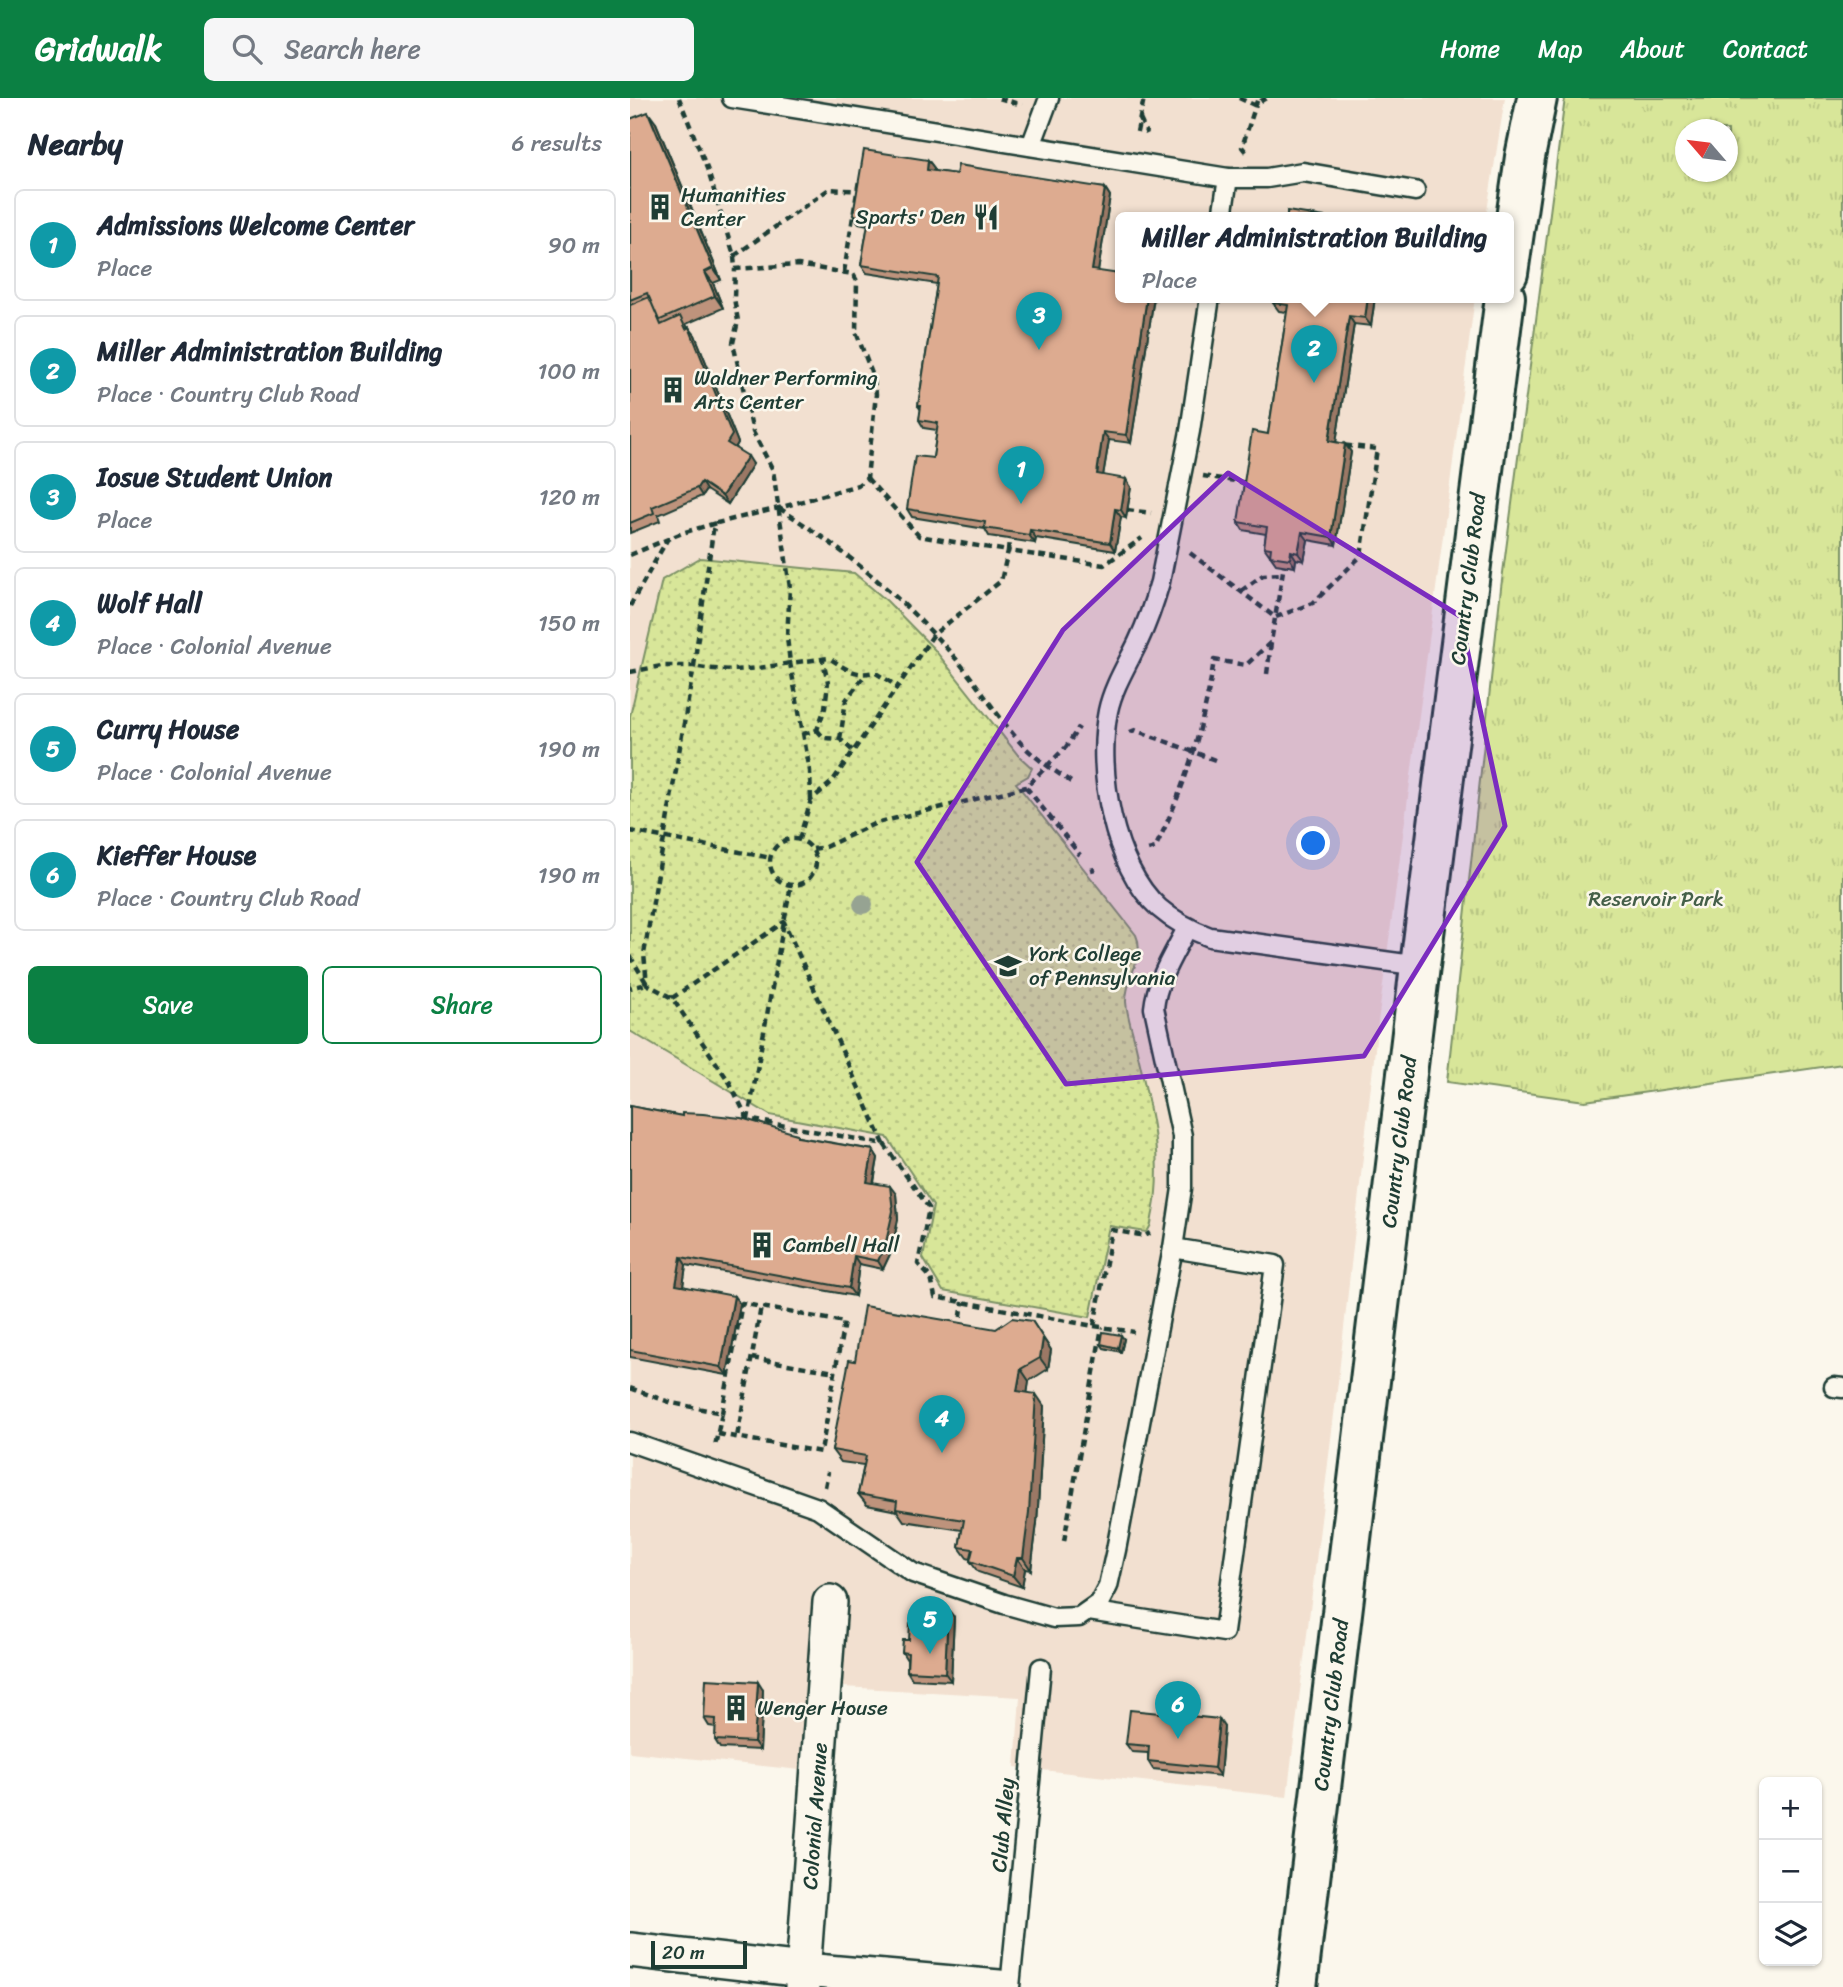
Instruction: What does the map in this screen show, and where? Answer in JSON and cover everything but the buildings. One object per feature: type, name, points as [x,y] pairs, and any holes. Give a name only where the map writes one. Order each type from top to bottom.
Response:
[{"type":"main road","points":[[1514,232],[1537,98]]},
{"type":"main road","name":"Country Club Road","points":[[1297,1987],[1420,966],[1504,303]]},
{"type":"street","name":"Colonial Avenue","points":[[803,1979],[830,1602]]},
{"type":"street","points":[[630,1950],[803,1979],[999,1987]]},
{"type":"lane","points":[[732,98],[1228,178],[1267,178],[1303,172],[1415,191]]},
{"type":"lane","points":[[1031,146],[1049,98]]},
{"type":"lane","points":[[1223,212],[1228,178]]},
{"type":"lane","points":[[1209,303],[1190,431],[1160,582],[1154,606],[1114,691],[1108,712],[1105,747],[1111,810],[1132,874],[1158,907],[1186,928],[1210,937],[1420,966]]},
{"type":"lane","points":[[630,1442],[818,1508],[881,1554],[913,1573],[1054,1618],[1079,1617],[1099,1603],[1108,1586],[1173,1248],[1182,1188],[1182,1136],[1154,1008],[1160,981],[1186,928]]},
{"type":"lane","points":[[1089,1611],[1224,1632],[1275,1265],[1173,1248]]},
{"type":"lane","name":"Club Alley","points":[[1010,1987],[1041,1668]]},
{"type":"path","points":[[679,98],[708,171],[734,256],[734,298],[738,321],[733,343],[753,432],[773,470],[790,588],[787,637],[790,663],[810,771],[811,800],[799,839]]},
{"type":"path","points":[[999,98],[1027,106]]},
{"type":"path","points":[[1137,132],[1144,98]]},
{"type":"path","points":[[1239,98],[1255,105]]},
{"type":"path","points":[[1246,153],[1242,147],[1258,98]]},
{"type":"path","points":[[1255,105],[1266,98]]},
{"type":"path","points":[[1139,117],[1147,134]]},
{"type":"path","points":[[844,272],[859,179]]},
{"type":"path","points":[[734,256],[829,189],[864,191]]},
{"type":"path","points":[[630,555],[717,523],[858,485],[867,478],[876,394],[874,379],[856,331],[857,281],[853,274],[798,265],[735,269]]},
{"type":"path","points":[[1276,618],[1313,603],[1361,556],[1377,449],[1341,444],[1340,450]]},
{"type":"path","points":[[1202,476],[1250,483]]},
{"type":"path","points":[[867,478],[919,536],[1104,565],[1146,536],[1143,549]]},
{"type":"path","points":[[779,508],[864,567],[899,598],[959,662],[1019,741],[1047,766],[1073,784]]},
{"type":"path","points":[[1127,510],[1155,513]]},
{"type":"path","points":[[647,984],[645,954],[694,666],[713,531],[717,523]]},
{"type":"path","points":[[811,800],[832,782],[934,634],[1001,582],[1009,539]]},
{"type":"path","points":[[630,606],[667,540]]},
{"type":"path","points":[[1188,550],[1276,618]]},
{"type":"path","points":[[1267,674],[1284,565]]},
{"type":"path","points":[[1241,591],[1263,575],[1283,574]]},
{"type":"path","points":[[1144,851],[1155,848],[1182,787],[1194,752],[1214,660],[1246,665],[1271,642]]},
{"type":"path","points":[[630,672],[661,666],[694,666],[718,671],[751,670],[822,657],[829,658],[846,671],[866,674],[874,672],[897,685]]},
{"type":"path","points":[[817,730],[825,708],[828,682],[822,657]]},
{"type":"path","points":[[839,739],[842,709],[866,674]]},
{"type":"path","points":[[813,849],[825,848],[876,823],[1026,787],[1066,747],[1079,727],[1081,717]]},
{"type":"path","points":[[803,734],[817,730]]},
{"type":"path","points":[[817,730],[824,738],[839,739],[853,751]]},
{"type":"path","points":[[1121,735],[1135,730],[1215,760]]},
{"type":"path","points":[[1066,747],[1074,744]]},
{"type":"path","points":[[1026,787],[1080,855]]},
{"type":"path","points":[[630,831],[771,858]]},
{"type":"path","points":[[799,839],[813,849],[816,856],[815,871],[805,882],[790,885],[783,883],[773,872],[771,858],[778,845],[799,839]]},
{"type":"path","points":[[746,1126],[790,885]]},
{"type":"path","points":[[672,998],[783,922]]},
{"type":"path","points":[[783,922],[884,1144],[929,1208],[918,1264],[931,1279],[936,1297],[1139,1333]]},
{"type":"path","points":[[630,957],[647,984],[672,998],[730,1083],[748,1119]]},
{"type":"path","points":[[630,988],[647,984]]},
{"type":"path","points":[[748,1119],[884,1144]]},
{"type":"path","points":[[1094,1326],[1112,1230],[1145,1236],[1153,1230]]},
{"type":"path","points":[[958,1333],[963,1302]]},
{"type":"path","points":[[715,1448],[742,1303],[844,1322],[821,1452],[718,1434]]},
{"type":"path","points":[[737,1437],[761,1307]]},
{"type":"path","points":[[1064,1541],[1102,1327]]},
{"type":"path","points":[[752,1357],[835,1372]]},
{"type":"path","points":[[630,1388],[672,1404],[722,1413]]},
{"type":"path","points":[[825,1483],[828,1472]]},
{"type":"path","points":[[813,1483],[825,1488],[825,1492]]},
{"type":"highlighted area","points":[[1228,473],[1460,616],[1505,826],[1364,1056],[1066,1084],[917,862],[1063,630]]},
{"type":"shaded area","name":"York College of Pennsylvania","points":[[630,98],[1505,98],[1487,212],[1115,212],[1115,303],[1474,303],[1378,1022],[1338,1382],[1287,1797],[1015,1767],[1020,1697],[825,1686],[819,1772],[630,1752]]},
{"type":"green space","name":"Reservoir Park","points":[[1565,98],[1843,98],[1843,1064],[1585,1101],[1447,1082],[1501,588]]},
{"type":"green space","points":[[700,558],[854,573],[887,601],[934,649],[1018,755],[1032,768],[1028,776],[1016,783],[1136,935],[1139,951],[1126,1002],[1153,1125],[1156,1191],[1151,1224],[1146,1232],[1109,1226],[1090,1317],[943,1291],[923,1258],[933,1206],[887,1137],[770,1115],[630,1031],[630,716],[662,580]]},
{"type":"place","name":"Humanities Center","points":[[660,207]]},
{"type":"place","name":"Sparts' Den","points":[[986,217]]},
{"type":"place","name":"Iosue Student Union","points":[[1039,350]]},
{"type":"place","name":"Miller Administration Building","points":[[1314,383]]},
{"type":"place","name":"Waldner Performing Arts Center","points":[[673,390]]},
{"type":"place","name":"Admissions Welcome Center","points":[[1021,504]]},
{"type":"place","name":"York College of Pennsylvania","points":[[1008,966]]},
{"type":"place","name":"Cambell Hall","points":[[762,1245]]},
{"type":"place","name":"Wolf Hall","points":[[942,1453]]},
{"type":"place","name":"Curry House","points":[[930,1654]]},
{"type":"place","name":"Wenger House","points":[[736,1708]]},
{"type":"place","name":"Kieffer House","points":[[1178,1739]]}]
